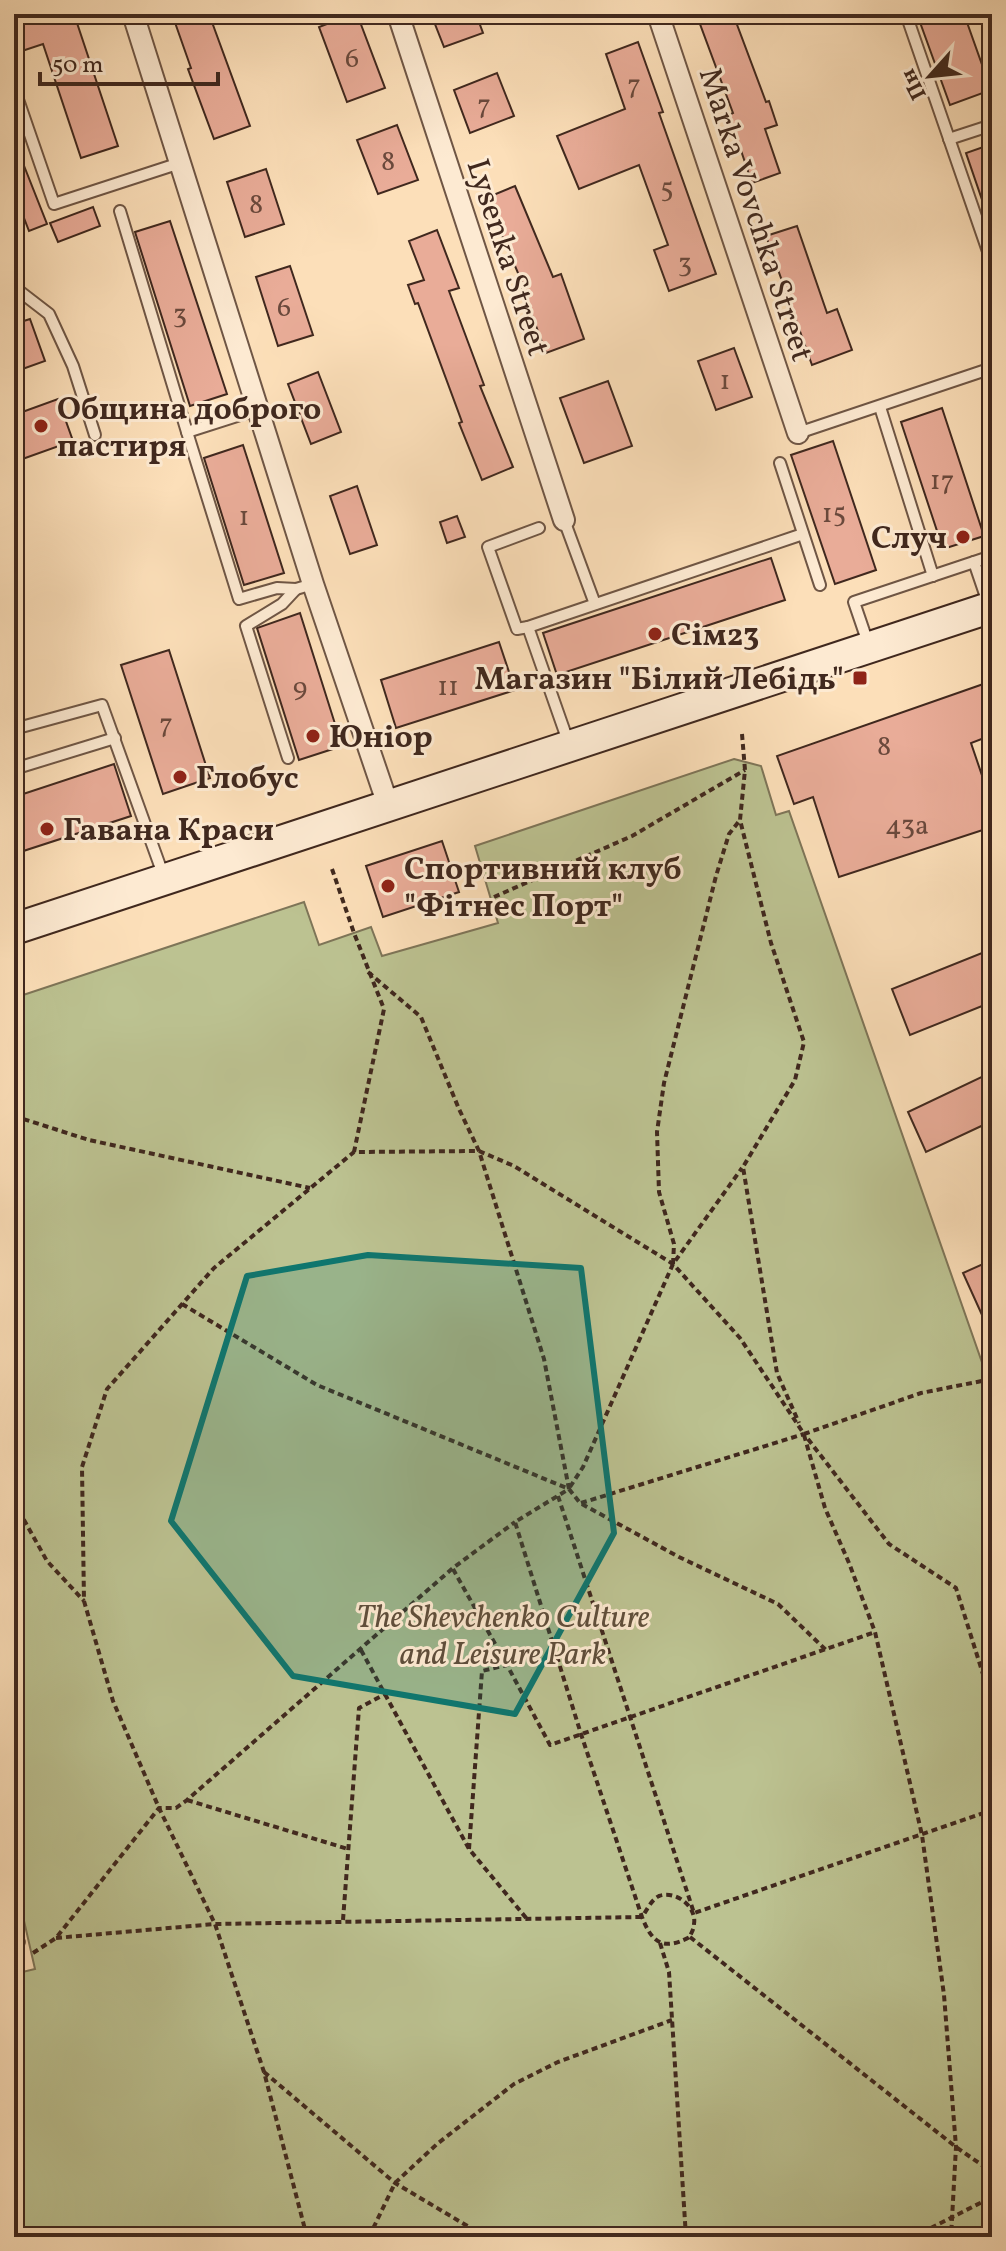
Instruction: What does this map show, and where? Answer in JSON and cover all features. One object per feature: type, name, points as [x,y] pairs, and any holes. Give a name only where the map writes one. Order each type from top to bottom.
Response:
[{"type":"street","points":[[133,14],[259,409],[305,587],[388,805]]},
{"type":"street","name":"Lysenka Street","points":[[398,14],[564,520]]},
{"type":"street","name":"Marka Vovchka Street","points":[[658,14],[798,433]]},
{"type":"street","points":[[14,929],[991,607]]},
{"type":"lane","points":[[906,14],[992,263]]},
{"type":"lane","points":[[14,88],[54,204],[180,163]]},
{"type":"lane","points":[[949,139],[992,125]]},
{"type":"lane","points":[[120,211],[239,599],[277,588],[305,587]]},
{"type":"lane","points":[[14,287],[49,314],[73,366],[95,435]]},
{"type":"lane","points":[[798,433],[992,368]]},
{"type":"lane","points":[[880,407],[933,576]]},
{"type":"lane","points":[[187,432],[259,409]]},
{"type":"lane","points":[[780,463],[820,585]]},
{"type":"lane","points":[[564,520],[595,604]]},
{"type":"lane","points":[[539,528],[488,547],[517,629],[803,534]]},
{"type":"lane","points":[[870,648],[854,602],[992,556]]},
{"type":"lane","points":[[974,562],[991,607]]},
{"type":"lane","points":[[288,758],[246,626],[305,587]]},
{"type":"lane","points":[[528,627],[570,745]]},
{"type":"lane","points":[[14,729],[102,705],[165,879]]},
{"type":"lane","points":[[14,769],[115,738]]},
{"type":"path","points":[[159,1808],[176,1808],[187,1800],[453,1568],[515,1522],[569,1489],[583,1467],[673,1264],[743,1167],[795,1080],[804,1042],[771,943],[740,820],[745,770],[742,734]]},
{"type":"path","points":[[494,897],[632,836],[745,770]]},
{"type":"path","points":[[673,1264],[674,1244],[659,1192],[657,1132],[664,1083],[716,876],[729,834],[740,820]]},
{"type":"path","points":[[332,869],[384,1009],[354,1152]]},
{"type":"path","points":[[368,972],[421,1017],[479,1151],[544,1359],[569,1489],[580,1503],[679,1557],[778,1604],[827,1651]]},
{"type":"path","points":[[14,1116],[89,1140],[310,1188]]},
{"type":"path","points":[[307,2237],[264,2072],[215,1924],[159,1808],[113,1701],[84,1601],[82,1467],[107,1389],[214,1268],[354,1152],[479,1151],[514,1166],[673,1264],[740,1338],[804,1434],[889,1544],[956,1588],[992,1703]]},
{"type":"path","points":[[743,1167],[777,1373],[804,1434],[825,1508],[875,1632],[922,1835],[944,1995],[956,2147],[951,2237]]},
{"type":"path","points":[[182,1304],[317,1385],[569,1489]]},
{"type":"path","points":[[580,1503],[804,1434],[921,1393],[992,1379]]},
{"type":"path","points":[[515,1522],[642,1917],[649,1935],[660,1943],[677,1944],[690,1937],[694,1913],[558,1495]]},
{"type":"path","points":[[14,1502],[47,1561],[84,1601]]},
{"type":"path","points":[[453,1568],[550,1745],[875,1632]]},
{"type":"path","points":[[361,1650],[469,1849],[527,1919]]},
{"type":"path","points":[[469,1849],[482,1671],[507,1665]]},
{"type":"path","points":[[343,1921],[359,1708],[385,1694]]},
{"type":"path","points":[[187,1800],[348,1849]]},
{"type":"path","points":[[159,1808],[56,1938],[215,1924],[642,1917]]},
{"type":"path","points":[[694,1913],[992,1810]]},
{"type":"path","points":[[642,1917],[650,1903],[659,1896],[670,1895],[682,1899],[694,1913]]},
{"type":"path","points":[[690,1937],[992,2172]]},
{"type":"path","points":[[660,1943],[669,1972],[686,2237]]},
{"type":"path","points":[[369,2237],[395,2183],[437,2144],[514,2084],[558,2062],[672,2020]]},
{"type":"path","points":[[264,2072],[395,2183],[486,2237]]},
{"type":"path","points":[[913,2237],[992,2197]]},
{"type":"highlighted area","points":[[368,1255],[581,1268],[614,1533],[515,1714],[293,1676],[171,1521],[247,1276]]},
{"type":"green space","name":"The Shevchenko Culture and Leisure Park","points":[[734,759],[761,766],[776,815],[789,811],[992,1391],[992,2237],[14,2237],[14,1974],[35,1969],[14,1877],[14,998],[304,902],[319,945],[371,927],[382,956],[498,923],[475,846]]},
{"type":"building","points":[[14,14],[74,14],[118,146],[81,158],[43,44],[19,52],[14,36]]},
{"type":"building","points":[[172,14],[209,14],[250,126],[214,139]]},
{"type":"building","points":[[357,14],[385,88],[347,102],[319,27]]},
{"type":"building","points":[[431,14],[476,14],[483,33],[444,47]]},
{"type":"building","points":[[733,14],[777,125],[765,129],[780,173],[752,183],[729,115],[733,113],[700,24]]},
{"type":"building","points":[[917,14],[964,14],[991,90],[950,105]]},
{"type":"building","points":[[638,42],[663,112],[659,113],[716,274],[669,291],[654,250],[668,245],[639,165],[579,189],[557,136],[625,109],[606,54]]},
{"type":"building","points":[[497,73],[514,116],[470,133],[454,90]]},
{"type":"building","points":[[397,125],[418,180],[378,194],[357,140]]},
{"type":"building","points":[[15,143],[47,224],[29,231],[14,192]]},
{"type":"building","points":[[992,144],[992,220],[989,220],[966,153]]},
{"type":"building","points":[[266,169],[284,224],[245,237],[227,182]]},
{"type":"building","points":[[515,186],[553,277],[561,274],[584,339],[546,353],[524,287],[486,198]]},
{"type":"building","points":[[93,207],[100,226],[58,242],[50,223]]},
{"type":"building","points":[[170,221],[227,394],[190,406],[135,232]]},
{"type":"building","points":[[797,226],[827,313],[837,309],[852,350],[812,365],[766,236]]},
{"type":"building","points":[[437,230],[459,288],[449,291],[484,385],[480,386],[513,467],[482,480],[418,303],[415,304],[408,285],[424,280],[409,241]]},
{"type":"building","points":[[290,266],[313,335],[278,346],[256,277]]},
{"type":"building","name":"Община доброго пастиря","points":[[30,319],[45,361],[14,372],[14,324]]},
{"type":"building","points":[[734,348],[752,397],[716,410],[698,361]]},
{"type":"building","points":[[318,372],[341,432],[311,444],[288,384]]},
{"type":"building","points":[[608,381],[632,446],[584,463],[560,398]]},
{"type":"building","name":"Община доброго пастиря","points":[[58,399],[73,441],[14,462],[14,415]]},
{"type":"building","points":[[942,408],[984,536],[943,549],[901,422]]},
{"type":"building","points":[[833,441],[876,570],[835,584],[791,455]]},
{"type":"building","points":[[243,445],[284,573],[244,585],[204,458]]},
{"type":"building","points":[[357,486],[377,545],[350,554],[330,496]]},
{"type":"building","points":[[457,516],[465,537],[447,543],[440,522]]},
{"type":"building","points":[[771,558],[785,600],[557,675],[543,633]]},
{"type":"building","points":[[300,613],[342,746],[299,760],[257,628]]},
{"type":"building","points":[[499,642],[515,690],[396,728],[381,680]]},
{"type":"building","points":[[169,650],[210,778],[163,794],[121,665]]},
{"type":"building","points":[[992,681],[992,735],[971,743],[992,805],[992,827],[839,877],[813,797],[794,804],[777,756]]},
{"type":"building","points":[[114,764],[131,816],[14,854],[14,797]]},
{"type":"building","points":[[442,841],[459,892],[383,917],[366,866]]},
{"type":"building","points":[[992,949],[992,1002],[910,1035],[892,989]]},
{"type":"building","points":[[992,1072],[992,1121],[926,1152],[908,1112]]},
{"type":"building","points":[[992,1260],[992,1337],[963,1273]]},
{"type":"place","name":"Община доброго пастиря","points":[[41,426]]},
{"type":"place","name":"Случ","points":[[963,537]]},
{"type":"place","name":"Сім23","points":[[655,634]]},
{"type":"place","name":"Магазин \"Білий Лебідь\"","points":[[860,678]]},
{"type":"place","name":"Юніор","points":[[313,736]]},
{"type":"place","name":"Глобус","points":[[180,777]]},
{"type":"place","name":"Гавана Краси","points":[[47,829]]},
{"type":"place","name":"Спортивний клуб \"Фітнес Порт\"","points":[[388,886]]}]
